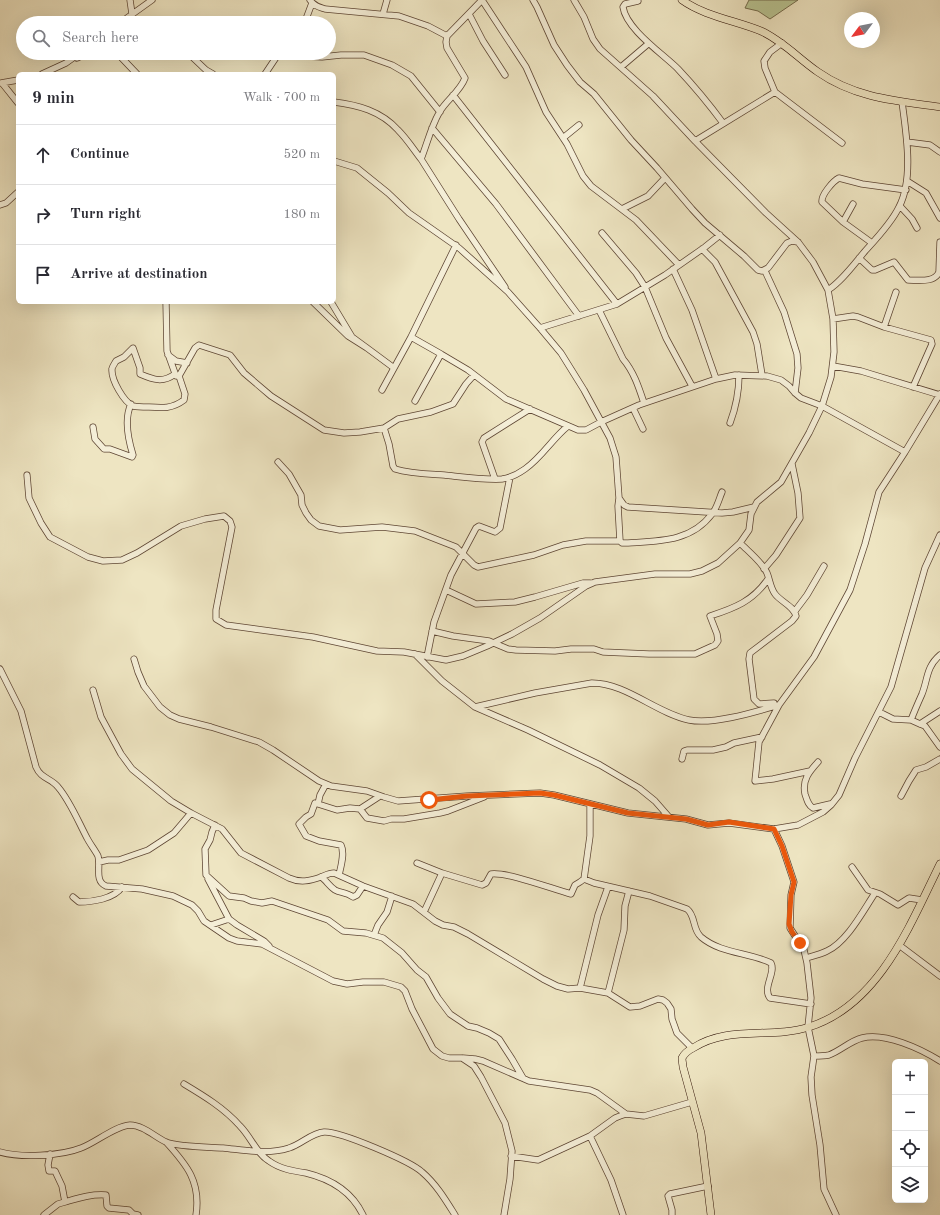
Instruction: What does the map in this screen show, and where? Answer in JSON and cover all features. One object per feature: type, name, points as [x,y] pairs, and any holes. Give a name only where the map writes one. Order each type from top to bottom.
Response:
[{"type":"main road","points":[[682,0],[687,4],[762,32],[782,43],[819,73],[863,94],[888,100],[940,107]]},
{"type":"main road","points":[[710,1215],[701,1132],[683,1067],[682,1058],[692,1048],[706,1040],[729,1035],[782,1032],[808,1027],[830,1019],[843,1011],[861,996],[877,977],[899,945],[940,864]]},
{"type":"street","points":[[130,0],[132,14]]},
{"type":"street","points":[[130,16],[152,0]]},
{"type":"street","points":[[383,14],[387,0]]},
{"type":"street","points":[[421,159],[432,128],[440,112],[462,85],[465,78],[447,48],[447,36],[482,0],[526,67],[546,112],[591,186],[636,220],[679,265]]},
{"type":"street","points":[[533,0],[538,7],[554,45],[580,82],[594,94],[692,209],[758,270],[764,271],[768,268],[787,243],[792,241],[798,242]]},
{"type":"street","points":[[446,590],[476,604],[514,602],[535,598],[583,583],[593,583],[655,574],[690,574],[702,571],[718,562],[740,543],[748,530],[751,514],[756,502],[781,482],[809,433],[822,406],[831,377],[833,366],[833,319],[828,290],[813,262],[798,242],[766,213],[653,96],[600,49],[593,39],[584,17],[574,0]]},
{"type":"street","points":[[638,1],[625,4],[623,7],[623,10],[631,23],[648,44],[682,73],[723,123]]},
{"type":"street","points":[[307,16],[311,2],[325,9],[399,16],[428,26],[447,36]]},
{"type":"street","points":[[469,14],[483,41],[505,75]]},
{"type":"street","points":[[782,43],[770,52],[764,61],[764,68],[775,92],[842,143]]},
{"type":"street","points":[[621,67],[648,44]]},
{"type":"street","points":[[336,56],[364,55],[392,65],[410,76],[440,112]]},
{"type":"street","points":[[66,63],[70,60]]},
{"type":"street","points":[[46,72],[73,60]]},
{"type":"street","points":[[124,60],[135,72]]},
{"type":"street","points":[[195,60],[210,72]]},
{"type":"street","points":[[266,72],[274,60]]},
{"type":"street","points":[[1,83],[16,80]]},
{"type":"street","points":[[1,83],[16,101]]},
{"type":"street","points":[[695,141],[775,92]]},
{"type":"street","points":[[453,95],[617,304]]},
{"type":"street","points":[[336,102],[353,105],[374,112],[392,123],[421,159],[459,220],[508,292]]},
{"type":"street","points":[[828,290],[834,286],[859,258],[900,206],[906,190],[907,181],[907,142],[902,102]]},
{"type":"street","points":[[563,138],[579,125]]},
{"type":"street","points":[[432,128],[491,199],[579,316]]},
{"type":"street","points":[[907,142],[930,145],[940,152]]},
{"type":"street","points":[[336,162],[357,168],[409,213],[456,246],[508,292],[561,353],[584,390],[610,438],[616,457],[620,498],[618,506],[620,541]]},
{"type":"street","points":[[622,209],[648,196],[665,178]]},
{"type":"street","points":[[872,242],[843,222],[822,200],[823,196],[835,180],[839,178],[862,184],[906,190]]},
{"type":"street","points":[[907,181],[926,193],[940,218]]},
{"type":"street","points":[[0,205],[6,203],[16,194]]},
{"type":"street","points":[[843,222],[853,204]]},
{"type":"street","points":[[900,206],[912,219],[917,228]]},
{"type":"street","points":[[602,233],[646,287],[666,338],[692,386]]},
{"type":"street","points":[[540,328],[617,304],[679,265],[720,235]]},
{"type":"street","points":[[859,258],[872,270],[894,262],[908,280],[933,279],[939,272],[940,242]]},
{"type":"street","points":[[382,390],[411,337],[456,246]]},
{"type":"street","points":[[702,249],[715,262],[753,332],[757,344],[762,376]]},
{"type":"street","points":[[673,269],[692,310],[716,379]]},
{"type":"street","points":[[764,271],[784,312],[797,354],[798,368],[795,393]]},
{"type":"street","points":[[884,327],[896,292]]},
{"type":"street","points":[[166,304],[165,321],[168,355],[177,375],[185,394],[184,400],[178,405],[161,408],[142,407],[131,404],[126,401],[114,380],[112,369],[116,361],[124,358],[133,348],[140,368],[140,374],[159,380],[168,379],[177,375],[187,363],[195,348],[199,345],[230,355],[244,373],[271,396],[324,430],[344,433],[384,428],[398,419],[431,412],[453,404],[466,384],[474,375]]},
{"type":"street","points":[[315,304],[348,336],[367,348]]},
{"type":"street","points":[[332,304],[352,337],[394,368]]},
{"type":"street","points":[[599,310],[623,359],[634,376],[644,403]]},
{"type":"street","points":[[833,319],[853,316],[932,341],[913,387]]},
{"type":"street","points":[[411,337],[468,370],[506,399],[578,430],[586,430],[644,403],[716,379],[739,375],[767,376],[781,380],[790,386],[801,398],[822,406],[905,452]]},
{"type":"street","points":[[415,401],[441,354]]},
{"type":"street","points":[[168,355],[176,361],[187,363]]},
{"type":"street","points":[[810,771],[773,779],[755,781],[759,742],[780,703],[814,657],[847,596],[865,544],[879,492],[940,394],[861,371],[833,366]]},
{"type":"street","points":[[730,423],[737,403],[739,375]]},
{"type":"street","points":[[93,427],[96,439],[104,449],[110,449],[132,457],[133,454],[127,426],[127,412],[131,404]]},
{"type":"street","points":[[634,408],[643,429]]},
{"type":"street","points":[[495,479],[482,442],[484,438],[530,409]]},
{"type":"street","points":[[384,428],[395,469],[410,472],[495,479],[510,477],[525,469],[537,459],[555,438],[568,426]]},
{"type":"street","points":[[278,462],[289,474],[301,496],[302,505],[310,520],[319,526],[340,530],[382,527],[415,531],[456,547],[474,565],[478,567],[534,555],[563,545],[586,541],[620,541],[622,543],[628,543],[675,539],[692,531],[713,513],[722,492]]},
{"type":"street","points":[[764,569],[776,555],[800,518],[798,493],[792,464]]},
{"type":"street","points":[[27,475],[29,498],[40,523],[50,537],[88,557],[103,561],[122,560],[137,553],[181,526],[192,522],[224,516],[230,520],[232,527],[215,615],[216,620],[226,625],[313,637],[377,651],[389,650],[446,660],[463,656],[494,643],[540,618],[581,589],[593,583]]},
{"type":"street","points":[[427,657],[432,631],[451,574],[476,528],[479,526],[495,532],[498,530],[510,477]]},
{"type":"street","points":[[620,498],[624,505],[628,507],[713,513],[733,512],[754,507]]},
{"type":"street","points":[[134,659],[144,686],[152,698],[170,715],[179,720],[211,727],[259,742],[326,784],[342,789],[367,791],[392,800],[407,801],[490,794],[540,793],[628,813],[686,819],[708,825],[729,822],[774,829],[798,825],[823,812],[839,795],[855,758],[891,687],[925,568],[940,535]]},
{"type":"street","points":[[740,543],[767,573],[768,579],[775,594],[795,611]]},
{"type":"street","points":[[780,703],[759,704],[754,699],[748,660],[750,653],[792,621],[796,616],[795,611],[807,595],[824,566]]},
{"type":"street","points":[[432,631],[453,636],[480,639],[508,649],[516,650],[555,651],[571,648],[594,649],[603,652],[695,654],[715,645],[718,641],[710,616],[740,605],[758,591],[768,579]]},
{"type":"street","points":[[415,654],[442,681],[475,708],[528,730],[600,765],[639,788],[655,801],[669,817]]},
{"type":"street","points":[[911,720],[922,693],[930,667],[933,661],[940,655]]},
{"type":"street","points":[[0,669],[21,711],[38,773],[54,783],[62,792],[97,854],[100,882],[103,885],[156,891],[173,896],[192,905],[204,921],[237,941],[262,944],[333,981],[347,984],[384,982],[401,987],[405,991],[412,1010],[433,1049],[438,1054],[449,1058],[475,1059],[540,1083],[590,1090],[597,1093],[626,1114]]},
{"type":"street","points":[[475,708],[535,693],[597,683],[619,689],[676,716],[690,720],[702,721],[725,718],[780,703]]},
{"type":"street","points":[[93,690],[101,717],[121,754],[132,769],[171,801],[222,829],[241,853],[289,878],[302,882],[320,877],[330,872],[413,904],[435,921],[443,925],[454,927],[468,934],[556,986],[568,989],[580,988],[608,993],[616,1000],[630,1007],[640,1006],[658,999],[663,1000],[667,1003],[671,1010],[672,1019],[677,1033],[692,1048]]},
{"type":"street","points":[[920,724],[940,711]]},
{"type":"street","points":[[878,712],[893,720],[911,720],[925,726],[940,747]]},
{"type":"street","points":[[682,759],[684,751],[713,750],[726,747],[734,743],[762,737]]},
{"type":"street","points":[[901,796],[916,770],[940,760]]},
{"type":"street","points":[[818,762],[810,771],[804,784],[807,800],[813,808],[833,803]]},
{"type":"street","points":[[318,804],[320,795],[326,784]]},
{"type":"street","points":[[360,809],[367,818],[384,821],[391,819],[404,819],[448,811],[490,794]]},
{"type":"street","points":[[339,875],[342,860],[341,845],[319,841],[306,836],[299,824],[311,814],[315,803],[337,810],[350,808],[360,809],[380,796]]},
{"type":"street","points":[[417,862],[442,873],[482,885],[486,883],[491,874],[496,874],[509,876],[571,894],[575,885],[584,879],[590,836],[590,804]]},
{"type":"street","points":[[99,862],[119,860],[151,848],[174,833],[192,813]]},
{"type":"street","points":[[215,825],[205,849],[206,875],[229,919],[264,941],[270,948]]},
{"type":"street","points":[[774,829],[782,846],[794,882],[791,895],[790,928],[800,943],[806,958],[811,987],[811,1004],[808,1027],[814,1056],[811,1085],[820,1145],[823,1184],[826,1195],[836,1215]]},
{"type":"street","points":[[852,867],[868,890],[898,905],[909,898],[922,900]]},
{"type":"street","points":[[424,912],[442,873]]},
{"type":"street","points":[[206,875],[229,896],[262,903],[272,901],[277,902],[328,920],[343,931],[366,933],[383,938],[393,945],[426,977],[438,998],[450,1014],[468,1026],[489,1033],[499,1040],[523,1078]]},
{"type":"street","points":[[320,877],[336,890],[345,892],[353,897],[357,895],[363,886]]},
{"type":"street","points":[[584,879],[608,887],[650,896],[687,909],[693,916],[696,931],[716,947],[772,963],[773,967],[767,993],[770,998],[811,1004]]},
{"type":"street","points":[[73,897],[79,902],[96,900],[116,894],[122,887]]},
{"type":"street","points":[[580,988],[598,915],[608,887]]},
{"type":"street","points":[[608,993],[624,930],[625,906],[629,891]]},
{"type":"street","points":[[806,958],[834,947],[851,928],[875,893]]},
{"type":"street","points":[[374,935],[378,925],[387,912],[392,896]]},
{"type":"street","points":[[211,925],[229,919]]},
{"type":"street","points":[[899,945],[940,976]]},
{"type":"street","points":[[814,1056],[828,1055],[862,1038],[877,1037],[889,1039],[917,1049],[940,1061]]},
{"type":"street","points":[[462,1058],[474,1066],[500,1113],[510,1138],[510,1179],[504,1215]]},
{"type":"street","points":[[184,1084],[230,1115],[241,1127],[258,1151],[268,1161],[291,1171],[321,1178],[338,1186],[350,1195],[363,1215]]},
{"type":"street","points":[[511,1156],[538,1160],[590,1136],[615,1118],[626,1114],[644,1116],[692,1102]]},
{"type":"street","points":[[0,1152],[32,1156],[66,1152],[81,1148],[115,1130],[130,1125],[151,1132],[166,1142],[181,1158],[197,1192],[196,1215]]},
{"type":"street","points":[[166,1142],[258,1151],[278,1151],[300,1144],[315,1133],[326,1132],[347,1136],[402,1159],[421,1171],[440,1192],[455,1215]]},
{"type":"street","points":[[590,1136],[611,1180],[622,1215]]},
{"type":"street","points":[[50,1154],[48,1165],[49,1170],[55,1171],[62,1186],[65,1202]]},
{"type":"street","points":[[672,1215],[668,1196],[670,1194],[708,1186]]},
{"type":"street","points":[[44,1215],[58,1204],[80,1197],[95,1195],[106,1195],[107,1206],[109,1208],[123,1209],[138,1215]]},
{"type":"green space","points":[[749,0],[798,0],[770,19],[758,11],[745,8]]},
{"type":"route","points":[[429,800],[467,796],[540,793],[628,813],[686,819],[708,825],[729,822],[774,829],[782,846],[794,882],[791,895],[789,924],[792,932],[800,943]]}]
